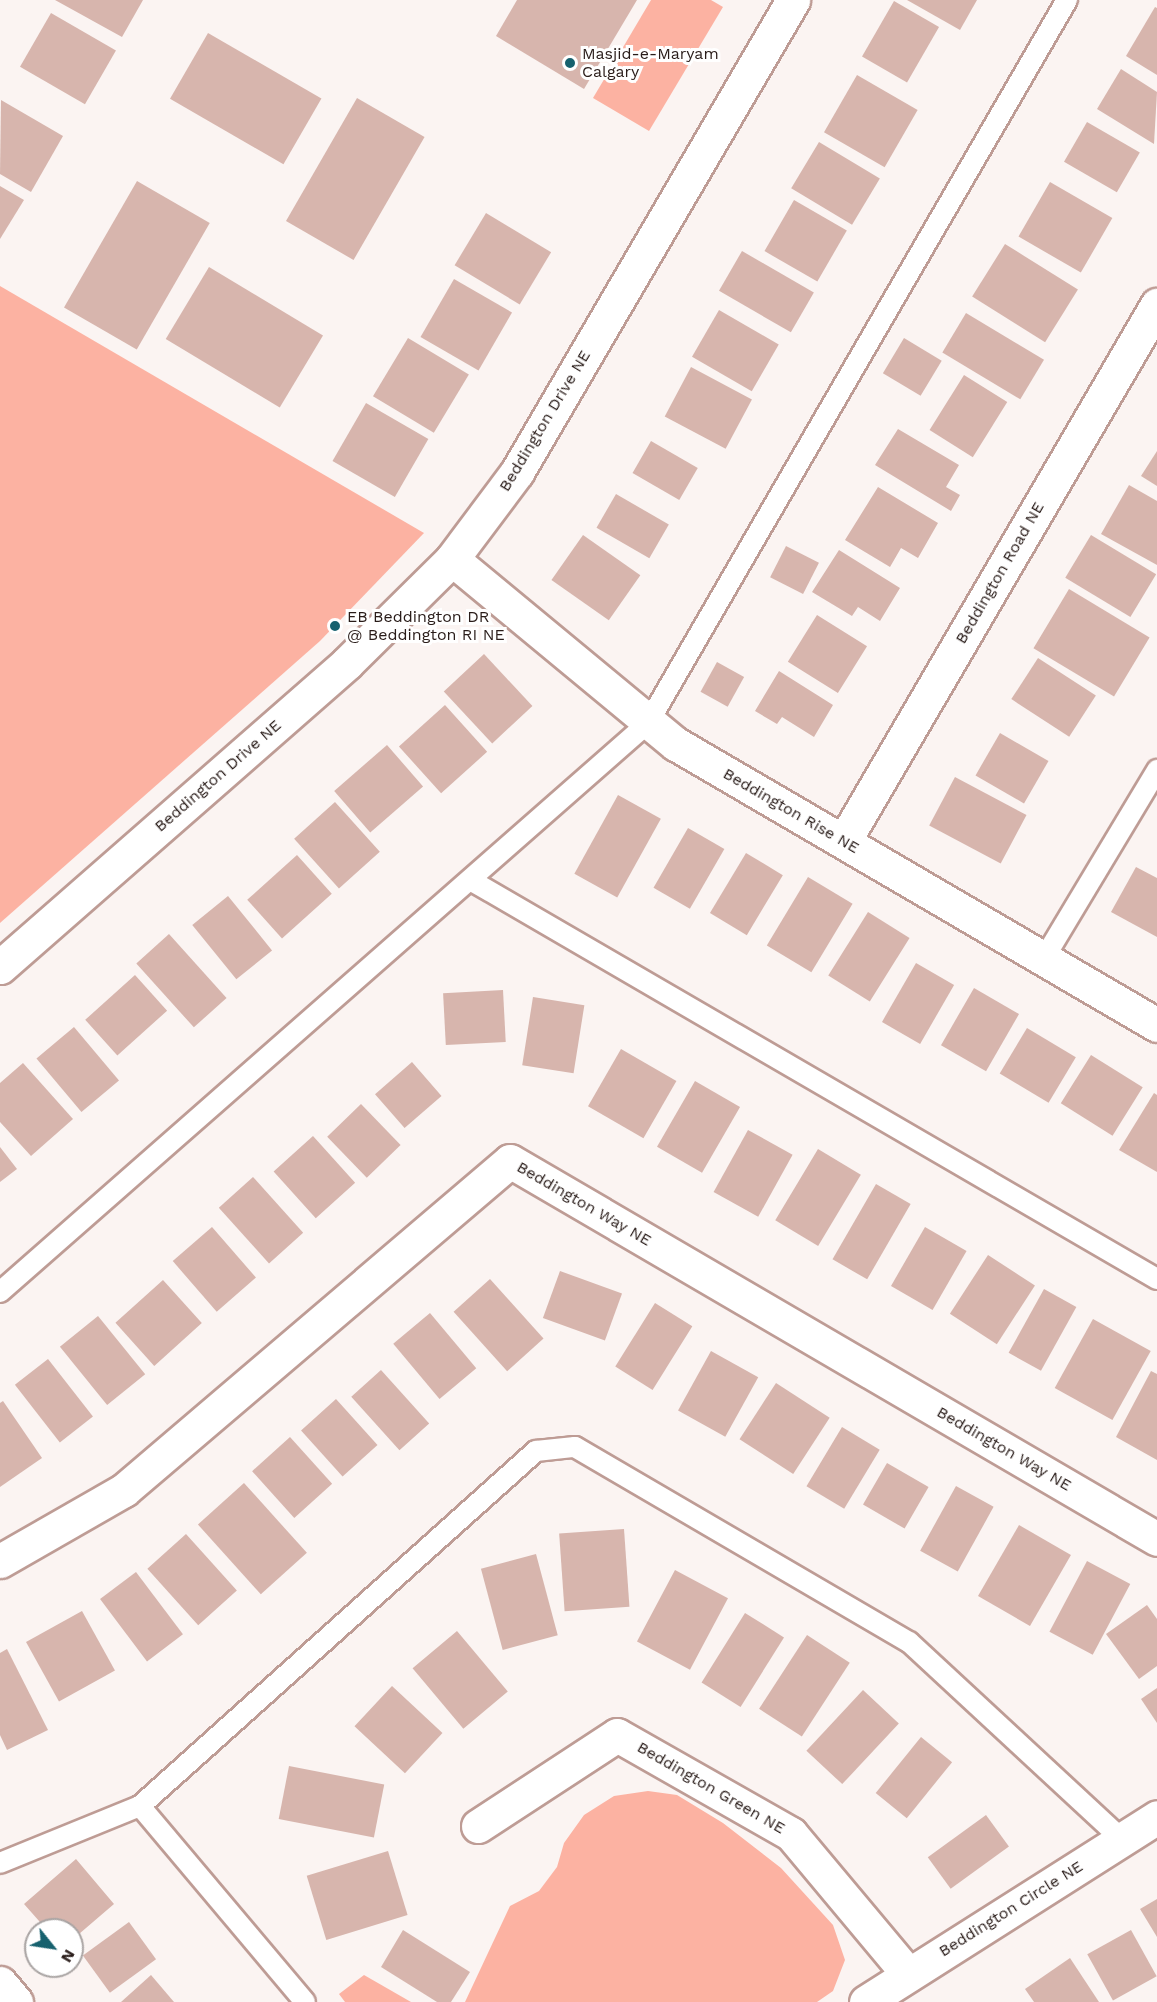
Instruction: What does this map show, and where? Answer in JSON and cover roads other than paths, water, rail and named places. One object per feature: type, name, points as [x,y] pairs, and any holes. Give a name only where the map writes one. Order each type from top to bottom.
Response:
[{"type":"street","name":"Beddington Drive NE","points":[[0,967],[347,663],[452,559],[517,472],[793,0]]},
{"type":"street","name":"Beddington Road NE","points":[[844,842],[1157,305]]},
{"type":"street","name":"Beddington Rise NE","points":[[452,559],[676,744],[1157,1025]]},
{"type":"street","name":"Beddington Way NE","points":[[0,1561],[124,1490],[510,1161],[1157,1539]]},
{"type":"street","name":"Beddington Green NE","points":[[478,1827],[617,1735],[791,1834],[908,1974]]},
{"type":"street","name":"Beddington Circle NE","points":[[866,2002],[1157,1818]]},
{"type":"street","points":[[0,1983],[16,2002]]},
{"type":"lane","points":[[0,1292],[472,880],[648,723],[1067,0]]},
{"type":"lane","points":[[1043,960],[1156,773]]},
{"type":"lane","points":[[472,880],[1157,1279]]},
{"type":"lane","points":[[0,1863],[140,1806],[536,1451],[575,1447],[909,1642],[1122,1839]]},
{"type":"lane","points":[[140,1806],[305,2002]]},
{"type":"place","name":"Masjid-e-Maryam Calgary","points":[[570,63]]},
{"type":"place","name":"EB Beddington DR @ Beddington RI NE","points":[[335,626]]}]
